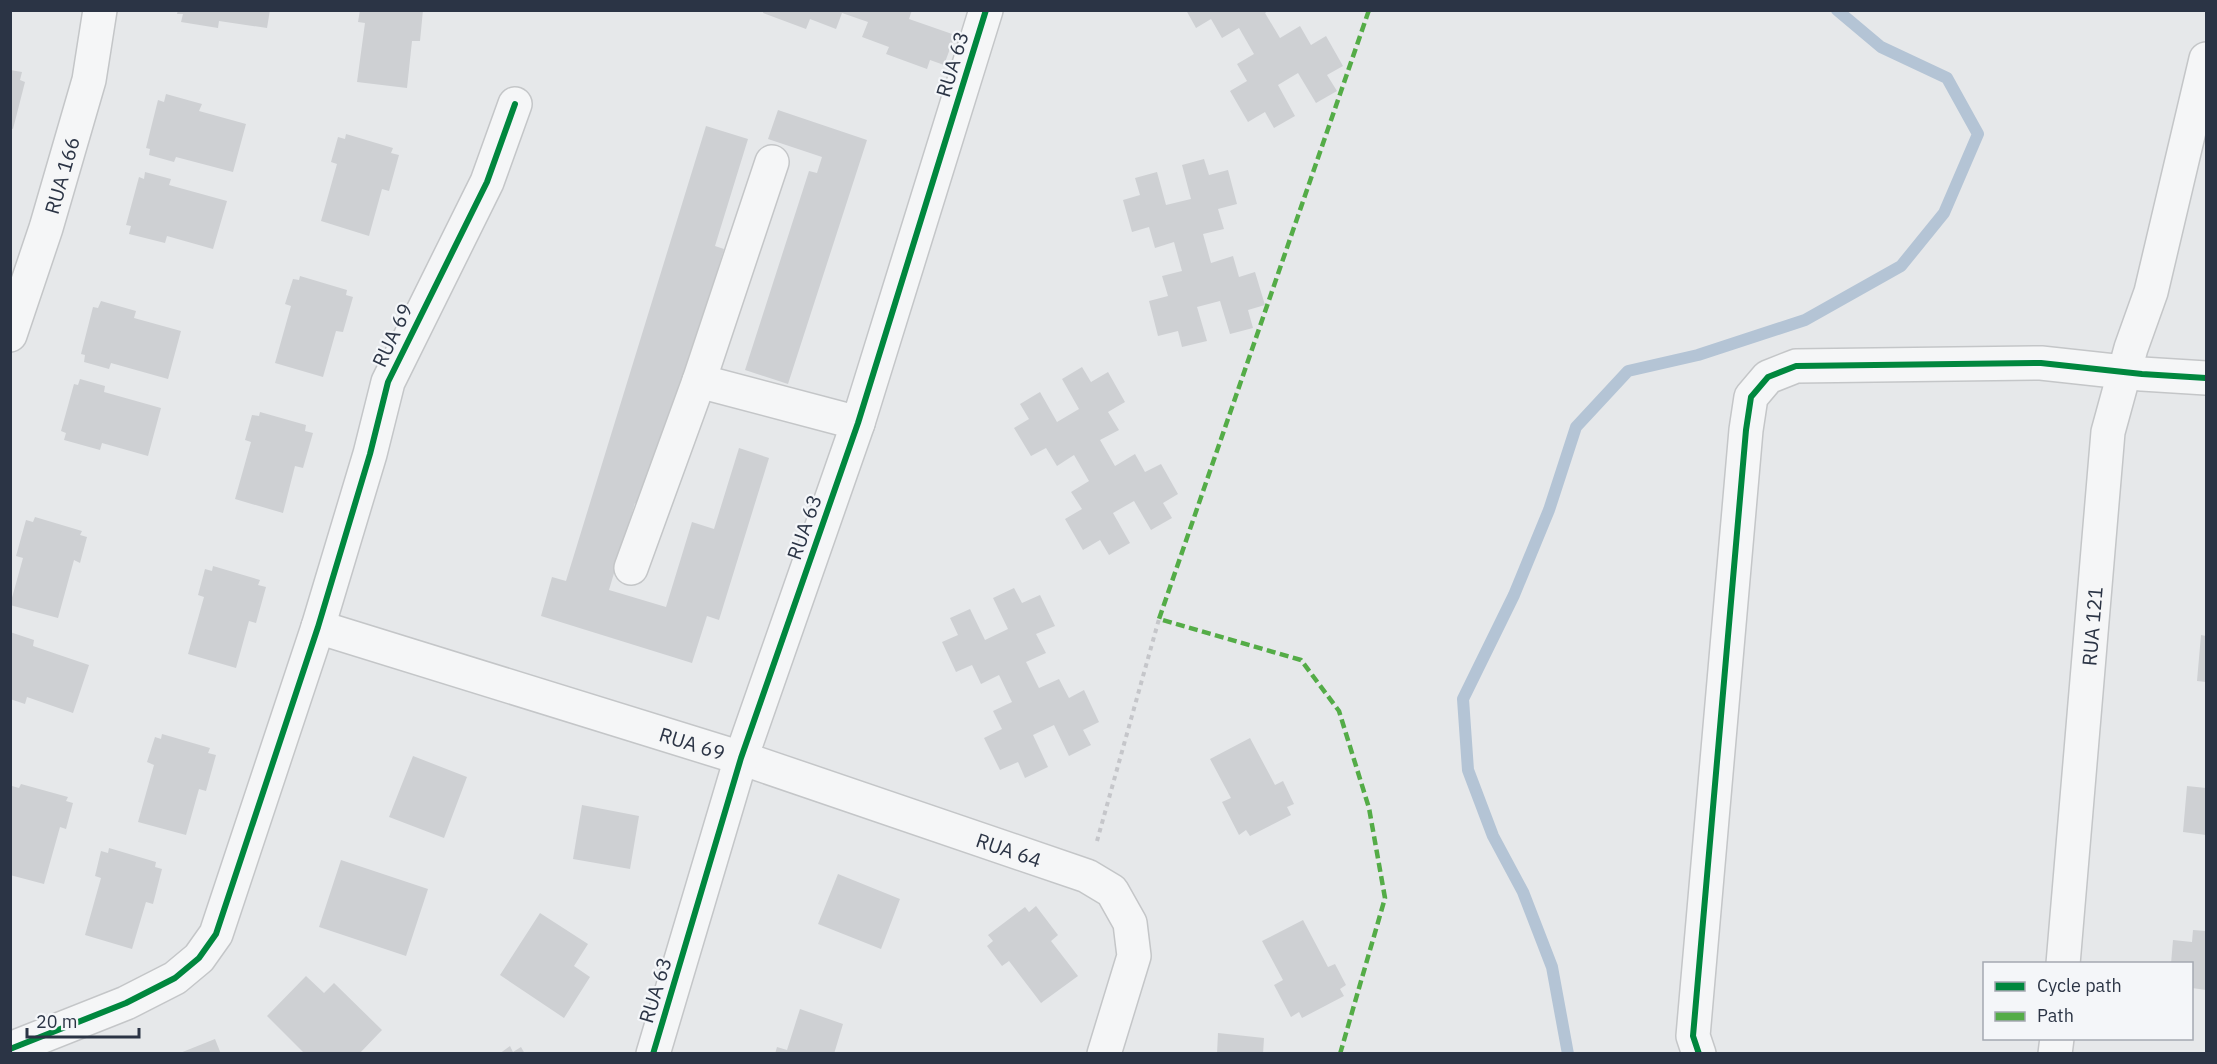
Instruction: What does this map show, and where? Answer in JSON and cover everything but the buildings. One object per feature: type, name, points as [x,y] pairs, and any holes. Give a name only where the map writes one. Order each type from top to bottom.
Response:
[{"type":"street","name":"RUA 166","points":[[10,335],[46,228],[89,80],[100,10]]},
{"type":"street","name":"RUA 63","points":[[653,1053],[741,758],[858,423],[986,10]]},
{"type":"street","name":"RUA 121","points":[[2063,962],[2108,432],[2131,348],[2151,292],[2206,59]]},
{"type":"street","name":"RUA 69","points":[[515,104],[487,182],[388,382],[370,454],[318,627],[741,758]]},
{"type":"street","points":[[631,567],[699,381],[772,162]]},
{"type":"street","points":[[1699,1053],[1693,1036],[1746,430],[1751,397],[1768,377],[1796,366],[2041,363],[2206,378]]},
{"type":"street","points":[[699,381],[858,423]]},
{"type":"street","points":[[10,1049],[126,1003],[175,978],[199,958],[216,934],[318,627]]},
{"type":"street","name":"RUA 64","points":[[741,758],[1087,876],[1112,891],[1130,923],[1134,956],[1104,1053]]},
{"type":"path","points":[[1087,876],[1160,620]]},
{"type":"waterway","points":[[1568,1054],[1552,967],[1523,892],[1493,836],[1468,770],[1463,699],[1514,595],[1549,510],[1576,427],[1628,371],[1698,355],[1805,320],[1901,266],[1944,213],[1978,134],[1947,78],[1881,47],[1837,10]]},
{"type":"marked path","points":[[1340,1054],[1385,898],[1369,808],[1339,711],[1301,660],[1159,619],[1369,10]]},
{"type":"cycle path","points":[[653,1054],[741,758],[858,423],[986,10]]},
{"type":"cycle path","points":[[10,1049],[126,1003],[175,978],[199,958],[216,934],[318,627],[370,454],[388,382],[487,182],[515,104]]},
{"type":"cycle path","points":[[1699,1054],[1693,1036],[1746,430],[1751,397],[1768,377],[1796,366],[2041,363],[2142,374],[2206,378]]}]
